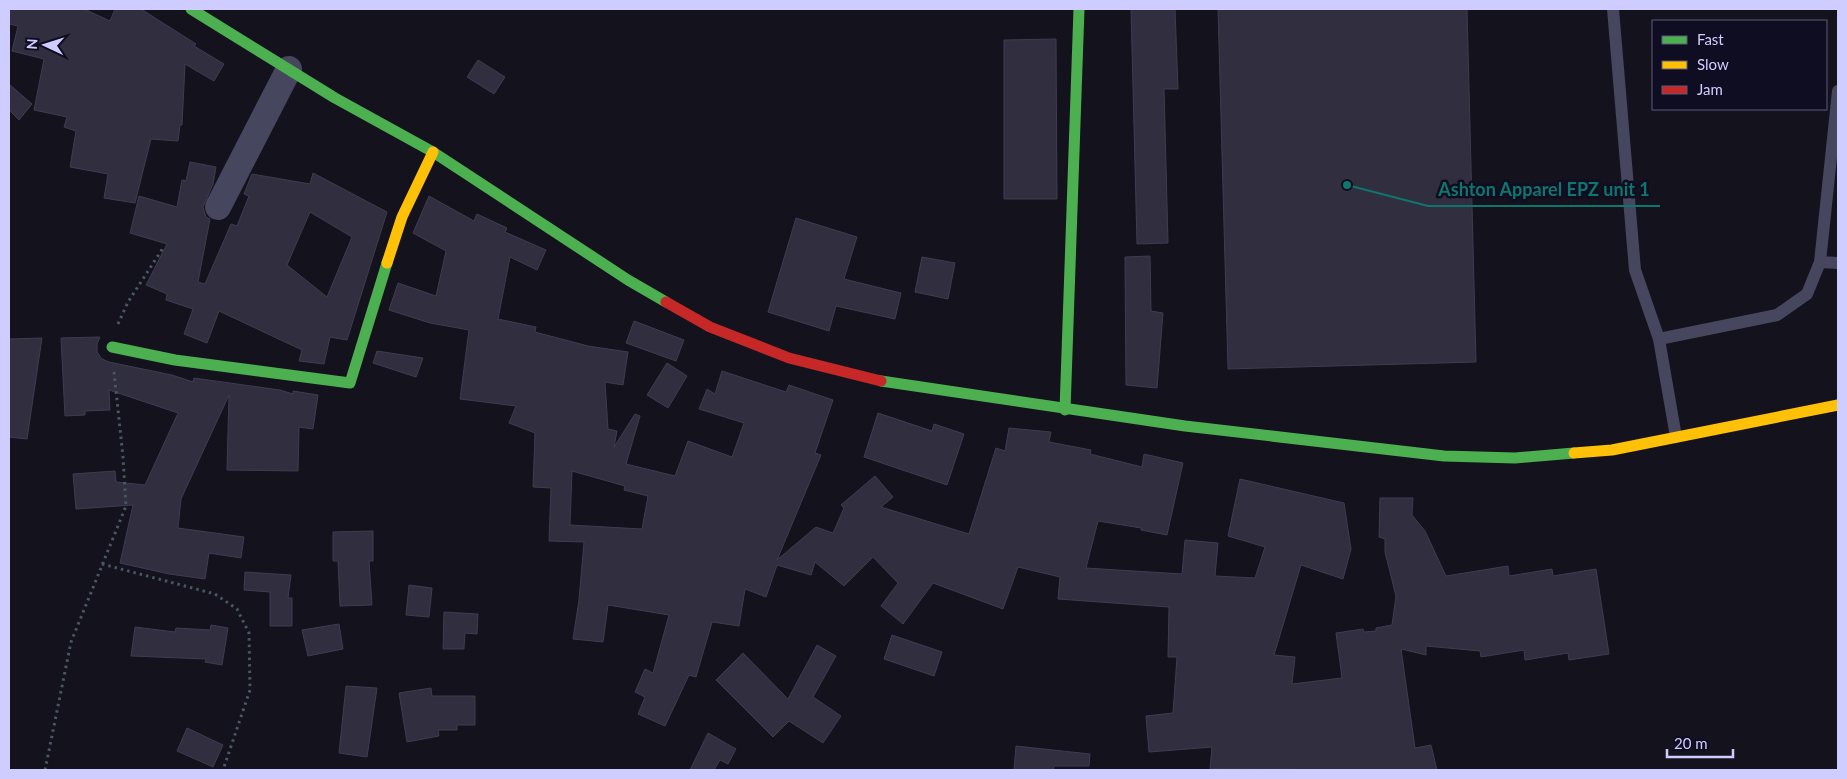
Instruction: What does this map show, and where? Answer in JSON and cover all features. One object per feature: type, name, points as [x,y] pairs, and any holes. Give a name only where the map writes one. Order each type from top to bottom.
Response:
[{"type":"main road","points":[[191,9],[289,69],[433,152],[628,280],[710,327],[789,358],[895,385],[1064,410],[1444,456],[1515,458],[1586,453],[1838,405]]},
{"type":"main road","points":[[1064,410],[1078,9]]},
{"type":"main road","points":[[112,347],[174,360],[350,383],[402,217],[433,152]]},
{"type":"street","points":[[218,207],[289,69]]},
{"type":"lane","points":[[1613,9],[1635,270],[1659,339],[1676,437]]},
{"type":"lane","points":[[1659,339],[1777,315],[1807,294],[1820,262],[1838,91]]},
{"type":"lane","points":[[1820,262],[1838,263]]},
{"type":"path","points":[[45,770],[71,642],[126,506],[112,347],[114,332],[128,302],[163,248]]},
{"type":"path","points":[[102,564],[215,594],[237,609],[249,632],[250,690],[223,770]]},
{"type":"building","points":[[9,9],[84,9],[110,21],[115,9],[141,9],[196,44],[194,46],[224,64],[214,81],[185,64],[182,125],[180,125],[178,141],[151,139],[135,203],[104,198],[108,174],[70,167],[76,131],[64,127],[67,117],[34,110],[44,59],[12,51],[18,26],[9,24]]},
{"type":"building","points":[[1131,9],[1175,9],[1178,89],[1164,89],[1168,243],[1137,244]]},
{"type":"building","points":[[1218,9],[1467,9],[1476,362],[1228,369]]},
{"type":"building","points":[[1056,39],[1057,199],[1004,199],[1004,40]]},
{"type":"building","points":[[478,60],[505,77],[494,94],[467,77]]},
{"type":"building","points":[[9,84],[32,104],[19,120],[9,110]]},
{"type":"building","points":[[190,162],[216,167],[213,184],[203,207],[206,217],[210,219],[198,282],[205,284],[231,224],[237,226],[249,196],[244,194],[252,174],[310,184],[313,173],[387,212],[347,340],[330,337],[324,364],[299,361],[302,350],[219,311],[207,343],[184,334],[193,309],[166,300],[167,294],[146,285],[167,244],[130,233],[139,196],[177,207],[182,180],[186,181]],"holes":[[[310,212],[352,237],[327,297],[287,265]]]},
{"type":"building","points":[[429,196],[474,221],[477,214],[507,228],[505,232],[546,250],[537,270],[510,257],[498,319],[536,327],[535,332],[588,346],[628,352],[623,385],[605,382],[608,429],[617,431],[614,447],[635,414],[640,416],[626,464],[675,476],[688,441],[732,457],[744,423],[699,409],[707,389],[715,394],[722,371],[786,392],[789,385],[833,400],[815,453],[821,455],[777,560],[816,527],[833,533],[844,508],[841,505],[875,476],[893,497],[881,507],[969,534],[996,448],[1005,451],[1009,428],[1051,432],[1049,442],[1091,450],[1090,454],[1142,467],[1144,454],[1183,463],[1167,535],[1141,530],[1141,528],[1098,521],[1086,568],[1182,574],[1185,540],[1218,543],[1215,576],[1255,578],[1265,547],[1228,536],[1240,479],[1344,503],[1351,549],[1343,579],[1301,565],[1274,655],[1295,657],[1292,684],[1342,678],[1336,633],[1363,629],[1364,632],[1376,631],[1376,628],[1392,625],[1396,596],[1385,552],[1385,539],[1379,537],[1380,498],[1413,498],[1412,515],[1425,531],[1446,576],[1508,566],[1509,576],[1552,569],[1553,576],[1596,569],[1609,654],[1569,660],[1568,653],[1525,660],[1524,650],[1481,657],[1480,651],[1426,646],[1426,655],[1401,649],[1415,748],[1431,745],[1437,770],[1210,769],[1212,747],[1149,752],[1146,716],[1173,713],[1177,657],[1168,657],[1169,607],[1058,599],[1060,577],[1018,567],[1003,609],[933,583],[903,624],[881,606],[898,583],[873,557],[844,586],[815,562],[811,575],[777,565],[766,597],[745,589],[739,626],[712,622],[696,677],[689,675],[665,726],[638,714],[645,697],[635,692],[645,669],[653,673],[669,615],[608,605],[603,642],[573,639],[579,600],[584,542],[549,541],[551,488],[533,487],[535,433],[509,423],[516,406],[460,399],[469,330],[430,323],[389,310],[398,283],[436,296],[446,251],[413,233]],"holes":[[[572,471],[625,486],[624,490],[648,496],[642,529],[570,525]]]},
{"type":"building","points":[[796,218],[857,237],[844,279],[901,293],[895,319],[836,306],[829,331],[768,312]]},
{"type":"building","points":[[1150,256],[1151,311],[1163,313],[1157,388],[1126,385],[1125,257]]},
{"type":"building","points":[[922,257],[955,263],[948,299],[915,292]]},
{"type":"building","points":[[634,321],[684,340],[676,361],[626,343]]},
{"type":"building","points":[[100,337],[97,344],[97,352],[102,359],[109,362],[172,375],[193,382],[194,378],[280,390],[293,394],[293,391],[318,395],[313,429],[299,427],[298,471],[227,470],[229,395],[181,499],[178,528],[244,537],[241,558],[209,553],[205,579],[169,574],[120,563],[133,505],[76,509],[73,474],[115,471],[116,482],[145,485],[178,413],[109,390],[110,410],[85,411],[85,415],[65,416],[61,338]]},
{"type":"building","points":[[42,338],[27,439],[9,437],[9,339]]},
{"type":"building","points":[[377,351],[423,358],[416,377],[373,363]]},
{"type":"building","points":[[667,363],[687,376],[668,408],[647,395]]},
{"type":"building","points":[[878,413],[932,431],[934,424],[964,434],[947,485],[864,457]]},
{"type":"building","points":[[373,531],[373,561],[369,561],[372,605],[340,606],[338,561],[333,561],[333,532]]},
{"type":"building","points":[[245,572],[291,575],[288,598],[292,598],[292,626],[270,626],[270,592],[244,590]]},
{"type":"building","points":[[409,585],[432,588],[429,617],[406,615]]},
{"type":"building","points":[[444,612],[478,614],[477,634],[465,633],[464,649],[443,649]]},
{"type":"building","points":[[339,624],[343,649],[308,656],[302,630]]},
{"type":"building","points":[[211,625],[228,628],[222,665],[205,662],[206,659],[131,656],[135,627],[175,632],[176,628],[210,630]]},
{"type":"building","points":[[892,635],[942,652],[934,676],[884,659]]},
{"type":"building","points":[[817,645],[836,656],[813,697],[841,716],[823,743],[789,721],[773,737],[716,680],[743,653],[788,699]]},
{"type":"building","points":[[346,686],[377,688],[367,757],[339,753]]},
{"type":"building","points":[[431,688],[432,696],[475,696],[475,725],[457,725],[457,730],[438,730],[439,736],[407,742],[399,693]]},
{"type":"building","points":[[187,728],[223,745],[213,767],[177,751]]},
{"type":"building","points":[[708,733],[736,749],[728,764],[720,760],[714,770],[690,770]]},
{"type":"building","points":[[1016,746],[1090,754],[1089,766],[1054,766],[1053,770],[1014,770]]},
{"type":"traffic: fast","points":[[191,9],[335,98],[433,152],[628,280],[666,302]]},
{"type":"traffic: fast","points":[[1065,410],[1079,9]]},
{"type":"traffic: fast","points":[[112,347],[175,360],[350,383],[387,263]]},
{"type":"traffic: fast","points":[[881,381],[1185,426],[1444,456],[1515,458],[1574,453]]},
{"type":"traffic: slow","points":[[387,263],[402,217],[433,152]]},
{"type":"traffic: slow","points":[[1574,453],[1612,450],[1838,405]]},
{"type":"traffic: jam","points":[[666,302],[710,327],[789,358],[881,381]]},
{"type":"place","name":"Ashton Apparel EPZ unit 1","points":[[1347,185]]}]
